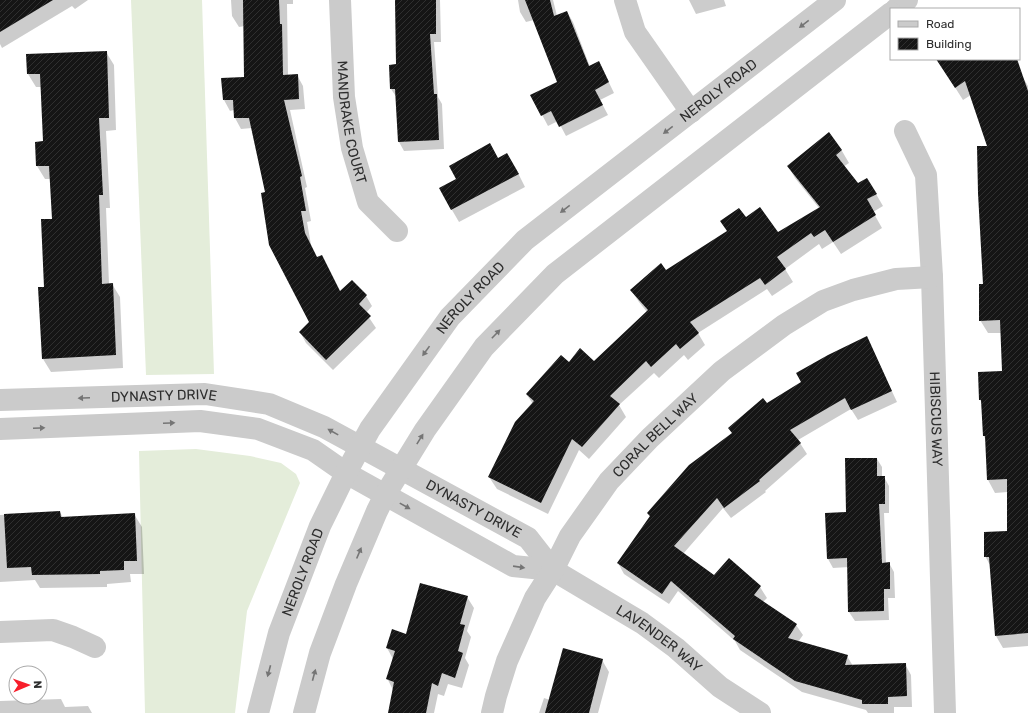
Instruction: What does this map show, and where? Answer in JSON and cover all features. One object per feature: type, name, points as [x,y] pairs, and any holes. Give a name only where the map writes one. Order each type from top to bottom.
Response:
[{"type":"street","name":"MANDRAKE COURT","points":[[340,0],[344,97],[352,148],[368,202],[397,231]]},
{"type":"street","points":[[625,0],[635,32],[691,112]]},
{"type":"street","name":"NEROLY ROAD","points":[[258,713],[279,633],[320,526],[346,473],[374,423],[450,318],[525,240],[835,0]]},
{"type":"street","points":[[897,8],[907,0]]},
{"type":"street","points":[[304,713],[320,653],[374,517],[385,495],[425,430],[484,347],[555,274],[890,14]]},
{"type":"street","name":"HIBISCUS WAY","points":[[905,131],[926,175],[932,277],[945,713]]},
{"type":"street","name":"CORAL BELL WAY","points":[[492,713],[507,661],[535,598],[553,570],[570,536],[609,481],[650,438],[722,371],[784,325],[823,301],[853,290],[896,279],[932,277]]},
{"type":"street","name":"DYNASTY DRIVE","points":[[0,400],[205,394],[269,404],[324,427],[528,538],[553,570]]},
{"type":"street","name":"DYNASTY DRIVE","points":[[0,429],[200,421],[258,430],[313,450],[346,473],[513,566],[553,570]]},
{"type":"street","name":"LAVENDER WAY","points":[[553,570],[642,623],[676,648],[720,687],[760,713]]},
{"type":"street","points":[[0,632],[53,630],[94,647]]},
{"type":"green space","points":[[131,0],[202,0],[214,374],[146,375]]},
{"type":"green space","points":[[196,449],[250,456],[281,463],[296,474],[300,483],[247,611],[235,713],[145,713],[139,451]]},
{"type":"building","points":[[0,0],[53,0],[0,32]]},
{"type":"building","points":[[243,0],[279,0],[280,24],[282,24],[283,75],[298,74],[299,99],[284,100],[302,176],[300,177],[306,211],[301,211],[305,233],[317,257],[322,255],[340,291],[352,280],[367,295],[359,304],[371,316],[326,360],[299,332],[309,322],[269,245],[261,193],[265,192],[249,118],[234,118],[233,100],[223,100],[221,78],[244,77]]},
{"type":"building","points":[[395,0],[436,0],[436,34],[430,34],[434,94],[437,94],[439,140],[398,142],[395,89],[390,89],[389,65],[396,64]]},
{"type":"building","points":[[525,0],[550,0],[554,16],[567,11],[589,66],[599,61],[609,82],[595,90],[603,105],[559,127],[551,111],[541,116],[530,95],[557,82]]},
{"type":"building","points":[[107,51],[109,118],[99,118],[103,195],[99,195],[102,284],[113,283],[116,355],[42,359],[38,287],[44,287],[41,219],[52,219],[49,166],[36,166],[35,142],[43,141],[40,74],[27,74],[26,54]]},
{"type":"building","points":[[937,60],[1017,60],[1028,91],[1028,633],[995,636],[989,557],[984,557],[984,532],[1007,531],[1007,479],[987,480],[985,436],[983,436],[981,400],[979,400],[978,372],[1002,371],[1000,320],[979,321],[979,284],[983,284],[977,146],[987,146],[965,81],[955,88]]},
{"type":"building","points":[[829,132],[842,150],[836,155],[858,183],[867,178],[877,194],[867,199],[876,215],[833,242],[825,230],[814,237],[811,233],[777,257],[786,269],[765,285],[760,278],[690,322],[699,333],[680,349],[676,344],[651,367],[646,361],[610,396],[620,404],[582,447],[572,439],[541,503],[488,477],[515,422],[534,401],[526,394],[561,355],[569,362],[580,348],[594,361],[648,310],[630,290],[661,263],[666,270],[727,231],[720,221],[739,208],[746,217],[760,207],[778,232],[820,207],[787,166]]},
{"type":"building","points":[[490,143],[498,158],[507,153],[519,174],[451,210],[439,188],[456,179],[449,166]]},
{"type":"building","points":[[867,336],[892,391],[851,410],[845,398],[790,430],[801,443],[759,480],[760,481],[724,508],[717,498],[674,546],[714,575],[729,558],[761,586],[754,595],[797,624],[788,638],[848,655],[845,665],[906,663],[907,696],[888,697],[888,704],[862,704],[862,700],[795,681],[733,639],[735,636],[671,581],[662,594],[617,563],[650,516],[647,513],[689,465],[732,433],[728,428],[763,398],[767,403],[801,382],[796,373]]},
{"type":"building","points":[[845,458],[877,458],[877,476],[885,476],[885,504],[879,504],[882,563],[890,562],[890,589],[884,589],[884,611],[848,612],[847,558],[827,559],[825,513],[846,512]]},
{"type":"building","points":[[60,511],[61,517],[135,513],[137,561],[124,561],[124,570],[100,571],[100,574],[32,575],[31,567],[7,568],[4,514]]},
{"type":"building","points":[[420,583],[468,596],[460,624],[465,625],[458,651],[463,653],[455,678],[442,673],[438,686],[432,683],[426,713],[388,713],[394,682],[386,679],[395,651],[386,648],[392,629],[406,634]]},
{"type":"building","points":[[563,648],[603,659],[589,713],[545,713]]}]
